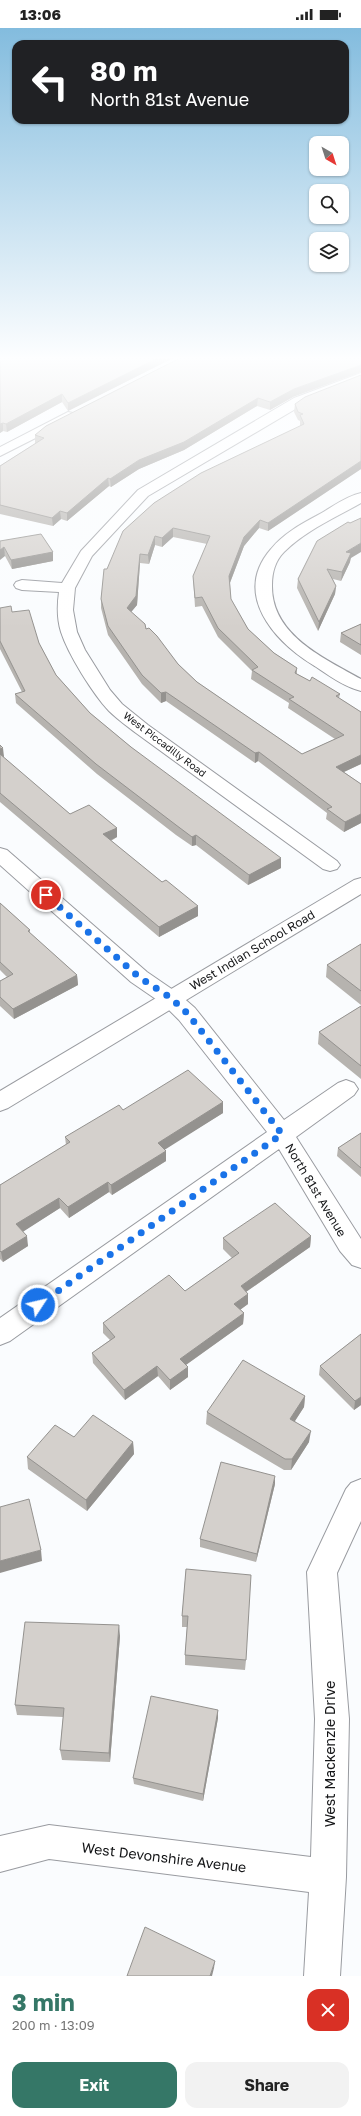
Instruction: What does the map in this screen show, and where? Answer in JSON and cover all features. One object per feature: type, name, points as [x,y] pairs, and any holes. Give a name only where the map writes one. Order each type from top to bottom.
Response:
[{"type":"street","points":[[0,452],[12,446]]},
{"type":"street","name":"West Piccadilly Road","points":[[223,446],[143,493],[86,554],[67,588],[65,610],[69,632],[91,674],[116,708],[142,729],[330,865]]},
{"type":"street","points":[[361,497],[300,532],[270,558],[262,588],[264,601],[270,618],[285,636],[316,660],[361,686]]},
{"type":"street","points":[[338,511],[355,518]]},
{"type":"street","points":[[22,585],[67,588]]},
{"type":"street","name":"North 81st Avenue","points":[[0,854],[139,977],[171,998],[188,1014],[282,1134],[349,1243],[361,1257]]},
{"type":"street","name":"West Indian School Road","points":[[0,1102],[361,885]]},
{"type":"street","points":[[0,1333],[346,1089]]},
{"type":"street","name":"West Mackenzie Drive","points":[[322,1976],[328,1877],[332,1719],[322,1572],[356,1499],[361,1493]]},
{"type":"street","name":"West Devonshire Avenue","points":[[0,1854],[49,1842],[328,1877]]},
{"type":"building","points":[[32,446],[174,446],[139,460],[110,479],[108,478],[67,513],[60,511],[52,518],[0,505],[0,466]]},
{"type":"building","points":[[258,446],[361,446],[361,461],[268,523],[260,520],[244,537],[229,576],[231,599],[248,629],[274,653],[297,668],[295,673],[310,681],[312,677],[340,694],[336,696],[361,712],[361,755],[336,767],[361,784],[361,814],[345,822],[327,809],[332,807],[259,752],[255,753],[166,692],[161,693],[142,675],[108,626],[101,599],[104,569],[107,569],[123,531],[154,503],[201,473]],"holes":[[[173,528],[210,536],[193,576],[195,598],[202,597],[218,628],[258,667],[252,670],[294,697],[289,699],[344,735],[302,754],[197,682],[178,664],[157,636],[149,628],[146,629],[145,624],[127,608],[136,596],[140,554],[148,555],[155,536],[162,538]]]},
{"type":"building","points":[[361,518],[361,543],[346,552],[351,553],[342,572],[327,569],[336,586],[319,622],[298,579],[317,541],[348,522],[350,523]]},
{"type":"building","points":[[41,534],[53,552],[11,560],[4,547],[0,550],[0,541]]},
{"type":"building","points":[[11,606],[12,612],[29,610],[39,643],[56,675],[90,713],[131,747],[281,858],[249,875],[196,835],[192,837],[96,764],[15,694],[25,691],[0,641],[0,608]]},
{"type":"building","points":[[361,624],[361,645],[341,633]]},
{"type":"building","points":[[0,754],[70,814],[89,805],[117,828],[103,834],[162,882],[166,880],[198,906],[159,927],[0,793]]},
{"type":"building","points":[[0,903],[30,930],[28,931],[77,975],[13,1009],[0,997],[0,981],[13,974],[0,962]]},
{"type":"building","points":[[361,944],[361,991],[327,965]]},
{"type":"building","points":[[361,1006],[361,1066],[319,1032]]},
{"type":"building","points":[[188,1070],[223,1102],[158,1143],[166,1151],[111,1185],[108,1182],[68,1207],[59,1198],[16,1224],[27,1236],[1,1252],[0,1251],[0,1185],[70,1142],[65,1137],[119,1105],[123,1110]]},
{"type":"building","points":[[361,1133],[361,1168],[338,1148]]},
{"type":"building","points":[[275,1203],[311,1236],[241,1286],[248,1294],[234,1304],[244,1313],[180,1359],[188,1367],[170,1380],[157,1366],[124,1390],[92,1353],[115,1337],[103,1323],[169,1275],[185,1291],[239,1253],[223,1238]]},
{"type":"building","points":[[361,1334],[361,1397],[355,1401],[320,1366]]},
{"type":"building","points":[[243,1360],[305,1396],[290,1419],[311,1431],[292,1459],[285,1459],[207,1412]]},
{"type":"building","points":[[93,1415],[133,1442],[86,1500],[27,1457],[55,1425],[74,1437]]},
{"type":"building","points":[[221,1462],[275,1476],[257,1554],[200,1539]]},
{"type":"building","points":[[29,1499],[41,1550],[0,1561],[0,1507]]},
{"type":"building","points":[[186,1569],[251,1575],[246,1660],[185,1655],[188,1616],[182,1616]]},
{"type":"building","points":[[25,1622],[119,1625],[109,1753],[60,1750],[64,1708],[15,1705]]},
{"type":"building","points":[[151,1696],[218,1710],[203,1794],[133,1778]]},
{"type":"building","points":[[145,1927],[215,1961],[210,1976],[127,1976]]},
{"type":"route","points":[[38,1305],[282,1134],[188,1014],[171,998],[139,977],[46,895]]}]
